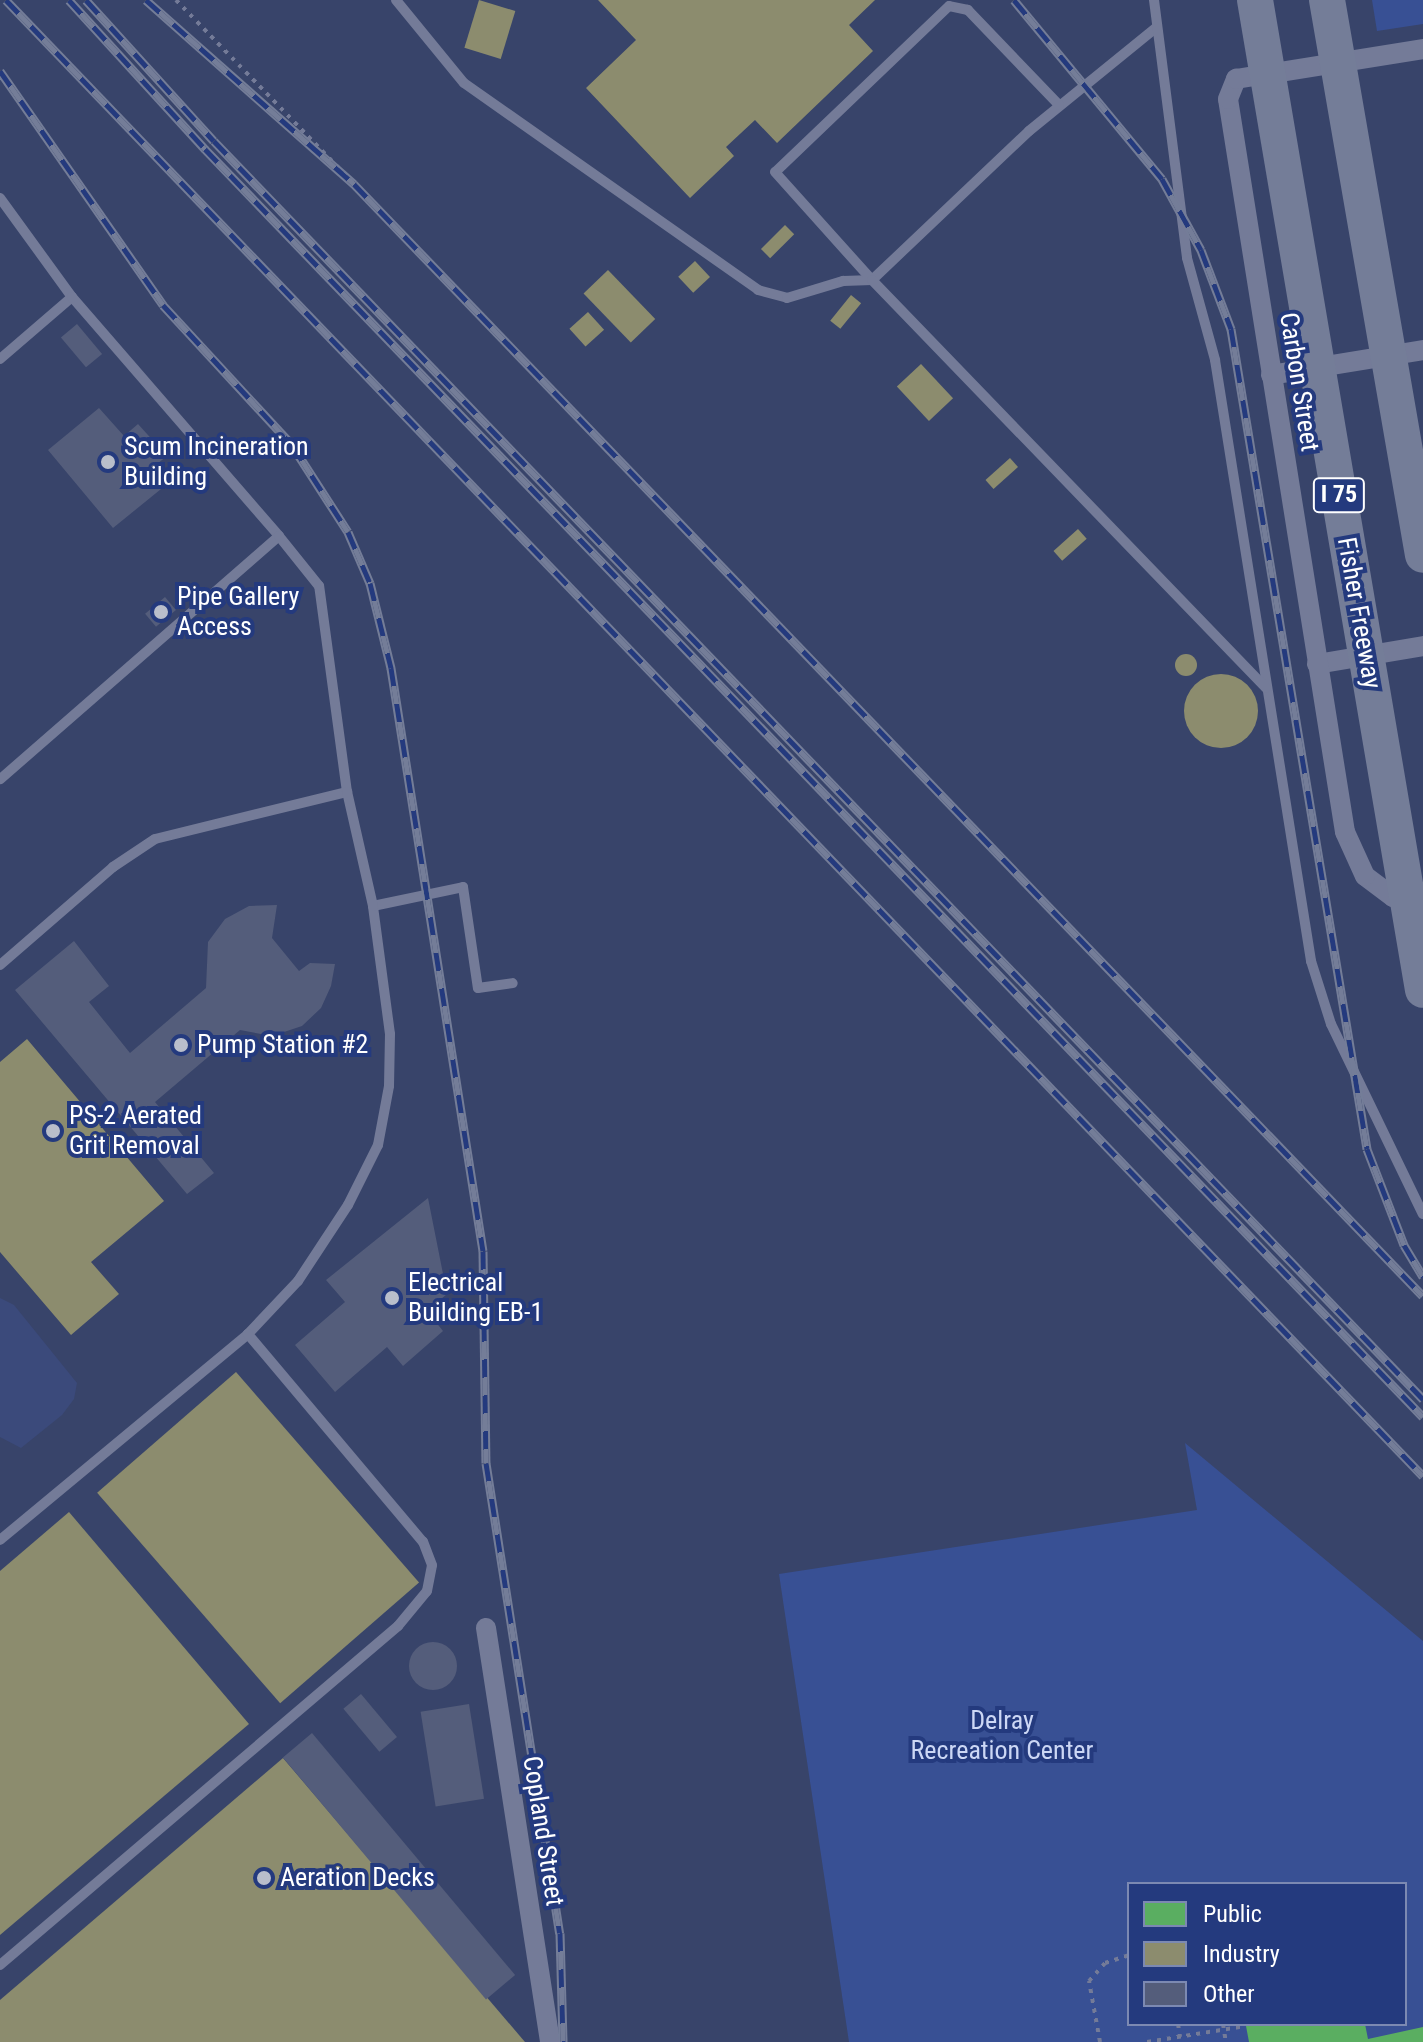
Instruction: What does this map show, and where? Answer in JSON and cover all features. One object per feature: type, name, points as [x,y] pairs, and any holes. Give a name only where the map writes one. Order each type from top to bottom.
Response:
[{"type":"highway","name":"Fisher Freeway","points":[[1255,0],[1423,990]]},
{"type":"highway","points":[[1327,0],[1423,555]]},
{"type":"street","name":"Carbon Street","points":[[1423,49],[1236,79],[1228,99],[1345,832],[1355,859],[1379,889],[1423,906]]},
{"type":"street","points":[[1271,375],[1423,350]]},
{"type":"street","points":[[1317,664],[1423,646]]},
{"type":"street","name":"Copland Street","points":[[486,1628],[550,2042]]},
{"type":"lane","points":[[396,0],[464,83],[758,290],[787,298],[843,281],[872,280],[1059,105],[1157,27]]},
{"type":"lane","points":[[1153,0],[1187,258],[1215,360],[1311,961],[1331,1024],[1423,1214]]},
{"type":"lane","points":[[1059,105],[968,10],[949,6],[775,172],[872,280],[1267,689]]},
{"type":"lane","points":[[0,198],[72,297],[319,586],[347,792],[373,906],[390,1034],[389,1086],[378,1145],[348,1205],[298,1281],[248,1334],[0,1540]]},
{"type":"lane","points":[[2,356],[72,297]]},
{"type":"lane","points":[[0,779],[279,536]]},
{"type":"lane","points":[[0,965],[113,867],[155,839],[347,792]]},
{"type":"lane","points":[[373,906],[463,887],[478,988],[513,983]]},
{"type":"lane","points":[[0,1965],[398,1626],[427,1591],[432,1565],[423,1542],[248,1334]]},
{"type":"path","points":[[176,0],[354,184]]},
{"type":"path","points":[[1100,2042],[1089,1981],[1105,1963],[1127,1956]]},
{"type":"path","points":[[1178,2026],[1180,2037]]},
{"type":"path","points":[[1147,2042],[1223,2027],[1246,2026]]},
{"type":"path","points":[[1223,2027],[1226,2042]]},
{"type":"green space","points":[[1372,0],[1423,0],[1423,24],[1377,31]]},
{"type":"green space","name":"Delray Recreation Center","points":[[1185,1443],[1423,1641],[1423,2042],[849,2042],[779,1574],[1197,1510]]},
{"type":"shaded area","points":[[0,1298],[14,1305],[77,1383],[74,1399],[62,1415],[21,1448],[0,1437]]},
{"type":"building: Public","points":[[1246,2026],[1365,2026],[1368,2039],[1423,2027],[1423,2042],[1249,2042]]},
{"type":"building: Industry","points":[[479,0],[515,11],[501,59],[464,48]]},
{"type":"building: Industry","points":[[598,0],[875,0],[849,25],[873,51],[777,143],[755,120],[726,147],[734,156],[690,198],[586,88],[636,40]]},
{"type":"building: Industry","points":[[785,225],[794,234],[770,258],[761,249]]},
{"type":"building: Industry","points":[[695,261],[710,277],[693,293],[678,277]]},
{"type":"building: Industry","points":[[608,270],[655,319],[631,343],[584,294]]},
{"type":"building: Industry","points":[[851,295],[861,303],[840,329],[830,321]]},
{"type":"building: Industry","points":[[588,312],[604,330],[585,347],[569,329]]},
{"type":"building: Industry","points":[[921,364],[953,398],[929,421],[897,387]]},
{"type":"building: Industry","points":[[1010,458],[1018,467],[994,489],[985,480]]},
{"type":"building: Industry","points":[[1078,529],[1087,539],[1062,561],[1053,551]]},
{"type":"building: Industry","points":[[1186,654],[1194,657],[1197,665],[1194,673],[1186,676],[1178,673],[1175,665],[1178,657]]},
{"type":"building: Industry","points":[[1221,674],[1242,680],[1252,690],[1258,711],[1252,732],[1242,742],[1221,748],[1200,742],[1190,732],[1184,711],[1190,690],[1200,680]]},
{"type":"building: Industry","name":"PS-2 Aerated Grit Removal","points":[[27,1039],[164,1201],[91,1262],[119,1294],[71,1335],[0,1252],[0,1062]]},
{"type":"building: Industry","points":[[236,1372],[419,1583],[280,1703],[97,1493]]},
{"type":"building: Industry","points":[[69,1512],[249,1724],[0,1935],[0,1571]]},
{"type":"building: Industry","name":"Aeration Decks","points":[[283,1758],[525,2042],[0,2042],[0,2000]]},
{"type":"building: Other","points":[[77,324],[102,354],[86,367],[61,337]]},
{"type":"building: Other","name":"Scum Incineration Building","points":[[99,408],[124,436],[138,424],[167,456],[152,468],[166,485],[113,528],[48,450]]},
{"type":"building: Other","name":"Pipe Gallery Access","points":[[165,597],[176,610],[156,627],[145,614]]},
{"type":"building: Other","name":"Pump Station #2","points":[[277,905],[272,938],[299,971],[310,963],[335,964],[331,986],[321,1008],[302,1026],[272,1036],[240,1030],[155,1102],[214,1173],[187,1194],[15,990],[74,941],[109,986],[89,1002],[130,1053],[206,988],[208,942],[225,919],[249,906]]},
{"type":"building: Other","name":"Electrical Building EB-1","points":[[428,1198],[447,1294],[427,1311],[443,1331],[403,1366],[387,1347],[335,1392],[295,1345],[345,1302],[326,1280]]},
{"type":"building: Other","points":[[433,1642],[450,1649],[457,1666],[450,1683],[433,1690],[416,1683],[409,1666],[416,1649]]},
{"type":"building: Other","points":[[361,1694],[397,1737],[379,1752],[343,1709]]},
{"type":"building: Other","points":[[469,1704],[484,1799],[436,1806],[421,1712]]},
{"type":"building: Other","points":[[312,1733],[515,1975],[486,1999],[283,1757]]},
{"type":"railway","points":[[6,0],[1423,1476]]},
{"type":"railway","points":[[69,0],[205,149],[1423,1417]]},
{"type":"railway","points":[[86,0],[214,141],[1423,1399]]},
{"type":"railway","points":[[146,0],[354,184],[1423,1296]]},
{"type":"railway","points":[[1014,0],[1162,179],[1201,250],[1231,329],[1367,1149],[1404,1245],[1423,1277]]},
{"type":"railway","points":[[0,71],[163,305],[292,445],[348,532],[370,583],[391,668],[483,1251],[486,1463],[560,1933],[563,2042]]},
{"type":"place","name":"Scum Incineration Building","points":[[108,462]]},
{"type":"place","name":"Pipe Gallery Access","points":[[161,612]]},
{"type":"place","name":"Pump Station #2","points":[[181,1045]]},
{"type":"place","name":"PS-2 Aerated Grit Removal","points":[[53,1131]]},
{"type":"place","name":"Electrical Building EB-1","points":[[392,1298]]},
{"type":"place","name":"Aeration Decks","points":[[264,1878]]}]
